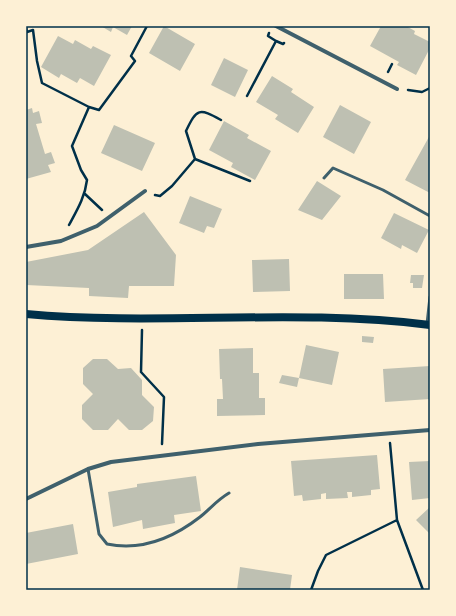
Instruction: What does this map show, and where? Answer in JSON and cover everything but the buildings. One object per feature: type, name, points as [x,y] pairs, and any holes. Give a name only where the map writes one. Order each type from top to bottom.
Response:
[{"type":"main road","points":[[26,314],[86,318],[295,317],[429,325]]},
{"type":"street","points":[[276,26],[397,88]]},
{"type":"street","points":[[26,247],[61,241],[97,226],[145,191]]},
{"type":"street","points":[[26,498],[88,469],[111,462],[183,452],[430,430]]},
{"type":"lane","points":[[324,178],[334,168],[383,190],[430,216]]},
{"type":"lane","points":[[429,325],[430,297]]},
{"type":"lane","points":[[88,469],[99,534],[107,544],[119,547],[162,540],[198,518],[221,498],[229,494]]},
{"type":"path","points":[[26,28],[27,32],[33,30],[37,61],[42,83],[89,108],[99,110],[135,61],[131,56],[147,26]]},
{"type":"path","points":[[247,96],[276,40],[268,36],[270,31]]},
{"type":"path","points":[[397,88],[422,92],[430,88]]},
{"type":"path","points":[[61,241],[84,194],[87,180],[81,170],[72,146],[89,108]]},
{"type":"path","points":[[195,159],[186,131],[193,117],[200,111],[205,111],[221,120]]},
{"type":"path","points":[[195,159],[250,181]]},
{"type":"path","points":[[145,191],[160,196],[172,186],[195,159]]},
{"type":"path","points":[[84,194],[109,217]]},
{"type":"path","points":[[142,330],[140,372],[164,397],[162,444]]},
{"type":"path","points":[[388,433],[397,520],[423,590]]},
{"type":"path","points":[[311,590],[326,555],[397,520]]}]
